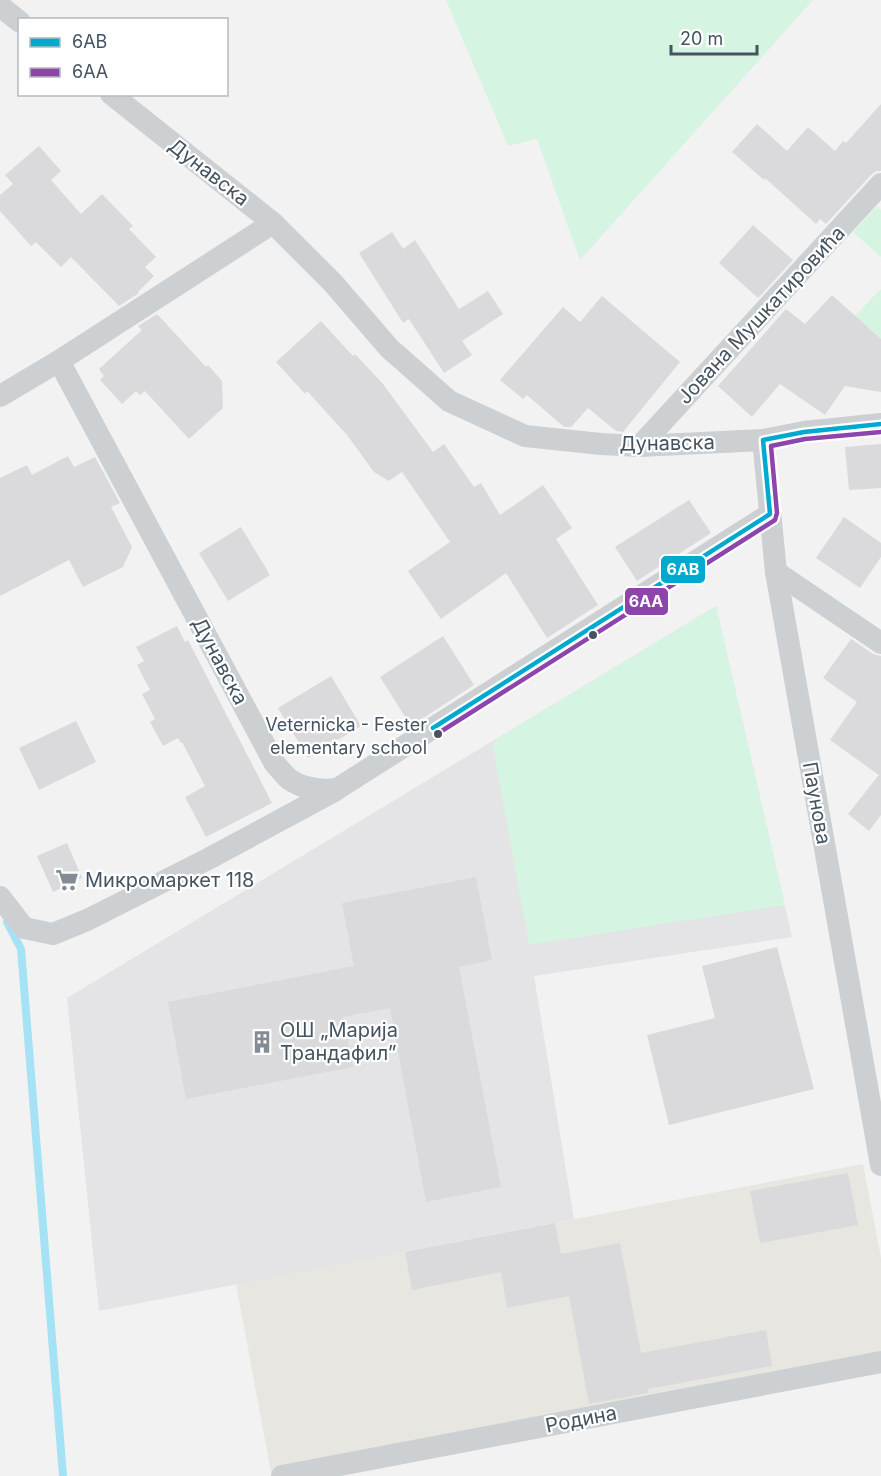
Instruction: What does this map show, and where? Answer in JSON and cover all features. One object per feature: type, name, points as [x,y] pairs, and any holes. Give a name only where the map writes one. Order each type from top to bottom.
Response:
[{"type":"street","points":[[0,6],[18,20]]},
{"type":"street","name":"Дунавска","points":[[114,96],[273,223],[333,283],[389,348],[449,401],[525,436],[640,446],[763,440],[804,432],[881,424]]},
{"type":"street","name":"Јована Мушкатировића","points":[[640,446],[881,184]]},
{"type":"street","points":[[0,396],[59,361],[273,223]]},
{"type":"street","name":"Дунавска","points":[[59,361],[276,764],[289,779],[307,788],[337,789]]},
{"type":"street","name":"Паунова","points":[[763,440],[776,572],[881,1165]]},
{"type":"street","points":[[0,897],[24,928],[53,934],[87,920],[210,858],[337,789],[770,514]]},
{"type":"street","points":[[776,572],[881,643]]},
{"type":"street","name":"Родина","points":[[282,1476],[881,1362]]},
{"type":"shaded area","points":[[716,606],[792,937],[534,976],[574,1219],[99,1311],[67,998]]},
{"type":"shaded area","points":[[863,1164],[881,1258],[881,1355],[271,1472],[236,1284]]},
{"type":"green space","points":[[446,0],[813,0],[580,260],[537,139],[508,146]]},
{"type":"green space","points":[[877,206],[881,210],[881,257],[853,232]]},
{"type":"green space","points":[[881,289],[881,358],[850,321]]},
{"type":"green space","points":[[716,606],[785,905],[529,945],[492,742]]},
{"type":"building","points":[[881,104],[881,171],[876,171],[871,175],[826,224],[820,219],[816,224],[732,152],[757,124],[787,151],[808,127],[835,151],[843,141],[846,143]]},
{"type":"building","points":[[39,146],[61,171],[51,180],[81,214],[102,194],[133,226],[129,229],[156,257],[145,267],[154,276],[139,293],[119,306],[71,257],[61,267],[36,242],[31,246],[0,211],[0,195],[13,184],[5,175]]},
{"type":"building","points":[[753,225],[793,260],[758,298],[719,263]]},
{"type":"building","points":[[392,232],[403,249],[415,240],[459,309],[488,291],[503,314],[462,341],[472,355],[444,373],[409,319],[403,323],[359,253]]},
{"type":"building","points":[[832,295],[881,339],[881,392],[845,386],[825,415],[780,384],[752,417],[718,386],[786,309],[805,324]]},
{"type":"building","points":[[602,296],[680,362],[623,432],[616,431],[588,408],[571,427],[564,427],[527,395],[523,399],[500,380],[563,307],[580,322]]},
{"type":"building","points":[[157,314],[222,381],[223,408],[189,439],[145,391],[140,395],[136,391],[122,404],[100,380],[104,376],[99,369],[142,330],[138,326]]},
{"type":"building","points":[[321,321],[383,384],[433,452],[444,444],[474,487],[481,483],[500,515],[543,485],[572,528],[556,539],[598,605],[547,638],[506,573],[441,619],[408,571],[450,542],[402,472],[389,481],[374,472],[347,435],[307,391],[305,394],[276,362]]},
{"type":"building","points":[[881,444],[881,488],[849,490],[845,447]]},
{"type":"building","points":[[68,456],[74,467],[95,457],[120,503],[111,507],[132,547],[123,567],[83,587],[69,560],[0,596],[0,478],[27,465],[32,475]]},
{"type":"building","points":[[689,500],[711,533],[637,581],[615,547]]},
{"type":"building","points":[[844,517],[881,543],[881,557],[860,588],[816,558]]},
{"type":"building","points":[[241,527],[270,575],[228,601],[199,553]]},
{"type":"building","points":[[177,626],[185,642],[188,640],[272,803],[206,837],[185,797],[205,786],[178,738],[163,746],[150,722],[155,719],[142,694],[150,690],[137,665],[144,661],[136,647]]},
{"type":"building","points":[[443,636],[474,685],[411,726],[380,677]]},
{"type":"building","points":[[851,639],[873,654],[881,656],[881,815],[869,831],[848,814],[879,775],[830,740],[857,702],[823,678]]},
{"type":"building","points":[[331,676],[361,726],[308,758],[278,708]]},
{"type":"building","points":[[76,721],[96,762],[39,790],[19,748]]},
{"type":"building","points":[[67,843],[82,878],[53,892],[37,856]]},
{"type":"building","name":"ОШ „Марија Трандафил”","points":[[476,877],[492,960],[459,967],[501,1187],[426,1202],[390,1008],[343,1017],[353,1067],[186,1099],[168,1002],[354,966],[342,903]]},
{"type":"building","points":[[777,947],[814,1089],[669,1125],[647,1035],[715,1018],[702,966]]},
{"type":"building","points":[[848,1173],[858,1225],[760,1243],[750,1191]]},
{"type":"building","points":[[555,1223],[561,1254],[620,1243],[641,1353],[766,1330],[772,1366],[648,1389],[648,1393],[589,1404],[569,1296],[507,1308],[501,1272],[412,1290],[405,1252]]},
{"type":"waterway","points":[[7,922],[21,949],[63,1476]]},
{"type":"transit line","name":"6AB","points":[[433,728],[770,514],[763,440],[804,432],[881,424]]},
{"type":"transit line","name":"6AA","points":[[437,734],[775,520],[777,513],[771,446],[805,439],[881,432]]},
{"type":"place","name":"Veternicka - Fester elementary school","points":[[438,734]]},
{"type":"place","name":"Микромаркет 118","points":[[67,880]]},
{"type":"place","name":"ОШ „Марија Трандафил”","points":[[262,1042]]}]
